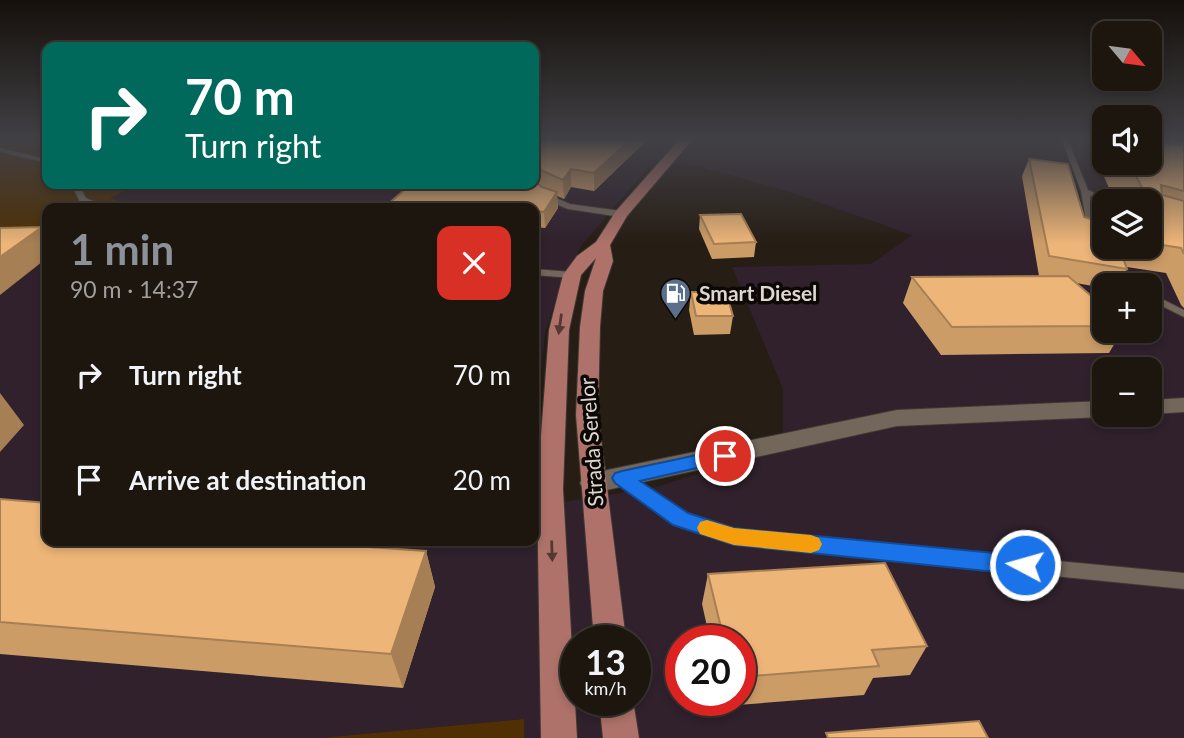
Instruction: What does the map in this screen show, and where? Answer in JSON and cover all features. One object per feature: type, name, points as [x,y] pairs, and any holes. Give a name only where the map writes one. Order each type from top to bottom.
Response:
[{"type":"highway","name":"Strada Serelor","points":[[559,738],[550,489],[559,330],[572,275],[583,260],[602,245],[621,214],[656,174]]},
{"type":"highway","name":"Strada Serelor","points":[[602,245],[605,261],[594,291],[587,362],[587,415],[608,625]]},
{"type":"highway","points":[[618,716],[621,738]]},
{"type":"street","points":[[1162,406],[1184,405]]},
{"type":"street","points":[[593,483],[897,418],[1092,410]]},
{"type":"lane","points":[[1079,174],[1092,223]]},
{"type":"lane","points":[[78,189],[83,200],[92,203]]},
{"type":"lane","points":[[536,190],[547,198],[568,206],[621,214]]},
{"type":"lane","points":[[1085,191],[1092,194]]},
{"type":"lane","points":[[539,272],[572,275]]},
{"type":"lane","points":[[1162,302],[1184,314]]},
{"type":"lane","points":[[622,478],[681,519],[734,537],[1184,581]]},
{"type":"shaded area","points":[[0,174],[42,174],[42,189],[128,189],[110,198],[127,203],[42,203],[42,242],[0,243]]},
{"type":"shaded area","points":[[539,174],[643,174],[581,246],[560,288],[545,333],[539,391],[539,203],[126,203],[109,198],[128,189],[539,189]]},
{"type":"shaded area","points":[[728,174],[1184,174],[1184,738],[524,738],[523,719],[320,738],[0,738],[0,243],[42,242],[42,546],[539,546],[539,506],[656,487],[783,447],[783,389],[732,267],[871,264],[912,235],[784,190]]},
{"type":"shaded area","points":[[523,719],[524,738],[320,738]]},
{"type":"building","points":[[551,174],[567,174],[563,180]]},
{"type":"building","points":[[1032,174],[1071,174],[1084,217],[1092,219],[1092,259],[1123,259],[1127,269],[1049,256]]},
{"type":"building","points":[[1184,174],[1184,191],[1161,185],[1161,189],[1143,189],[1136,175]]},
{"type":"building","points":[[539,185],[557,192],[544,212],[539,212],[539,203],[389,203],[405,189],[539,189]]},
{"type":"building","points":[[1162,195],[1184,201],[1184,254],[1181,248],[1162,245]]},
{"type":"building","points":[[741,214],[756,242],[714,244],[700,215]]},
{"type":"building","points":[[42,227],[0,257],[0,228]]},
{"type":"building","points":[[1068,276],[1092,297],[1092,326],[952,327],[912,277]]},
{"type":"building","points":[[691,292],[726,292],[733,316],[696,316]]},
{"type":"building","points":[[0,499],[42,503],[42,546],[354,546],[426,551],[391,654],[0,622]]},
{"type":"building","points":[[885,563],[927,646],[872,650],[879,666],[756,676],[756,625],[720,625],[708,574]]},
{"type":"building","points":[[979,721],[988,738],[828,738],[826,733]]},
{"type":"slow traffic","points":[[707,528],[734,537],[811,544]]},
{"type":"place","name":"Smart Diesel","points":[[676,321]]},
{"type":"route","points":[[725,456],[622,478],[681,519],[734,537],[1025,565]]}]
